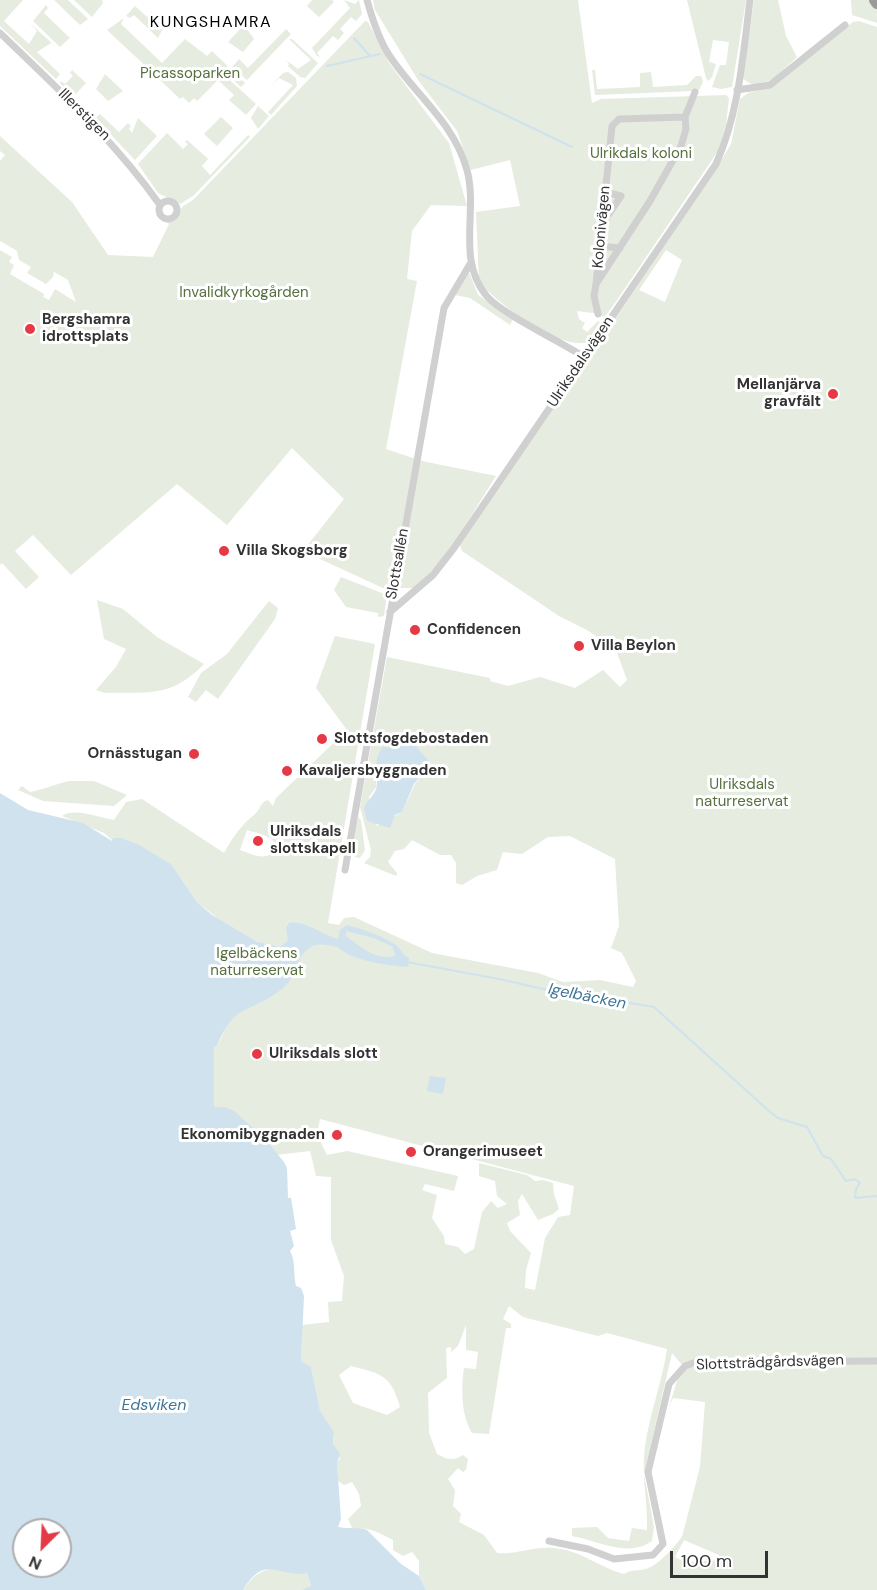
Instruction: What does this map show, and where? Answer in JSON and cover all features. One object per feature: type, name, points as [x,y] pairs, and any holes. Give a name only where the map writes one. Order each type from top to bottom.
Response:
[{"type":"street","points":[[367,0],[390,57],[447,125],[457,141],[467,171],[470,190],[470,264],[482,290],[496,304],[584,357]]},
{"type":"street","name":"Ulriksdalsvägen","points":[[390,612],[433,575],[454,548],[716,164],[728,131],[737,90],[750,0]]},
{"type":"street","points":[[737,90],[770,85],[845,25]]},
{"type":"street","name":"Illerstigen","points":[[0,33],[102,131],[132,166],[160,205]]},
{"type":"street","name":"Kolonivägen","points":[[596,284],[681,146],[686,129],[685,117],[695,92]]},
{"type":"street","name":"Kolonivägen","points":[[596,284],[612,126],[616,120],[685,117]]},
{"type":"street","points":[[602,224],[621,195],[604,192]]},
{"type":"street","points":[[599,246],[620,248]]},
{"type":"street","name":"Slottsallén","points":[[345,870],[444,308],[470,264]]},
{"type":"street","points":[[596,284],[594,296],[598,314]]},
{"type":"street","name":"Slottsträdgårdsvägen","points":[[549,1541],[588,1549],[614,1559],[633,1559],[652,1555],[663,1544],[648,1472],[669,1384],[685,1366],[696,1362],[877,1361]]},
{"type":"green space","points":[[0,0],[23,0],[4,21],[29,44],[37,31],[29,22],[60,51],[51,43],[37,52],[60,74],[56,79],[0,26]]},
{"type":"green space","points":[[54,0],[68,0],[88,19],[80,25]]},
{"type":"green space","points":[[74,0],[102,0],[103,3],[92,17]]},
{"type":"green space","points":[[312,0],[332,0],[334,2],[319,17],[307,6]]},
{"type":"green space","points":[[344,0],[355,4],[359,0],[362,14],[356,21],[351,17],[340,29],[344,33],[338,40],[333,36],[317,53],[320,57],[317,56],[312,48],[350,8]]},
{"type":"green space","name":"Ulrikdals koloni","points":[[373,0],[578,0],[592,103],[601,99],[726,95],[729,98],[726,125],[718,151],[615,303],[604,318],[600,314],[577,311],[579,319],[585,323],[582,328],[587,332],[598,321],[600,322],[589,342],[576,343],[546,333],[514,313],[479,282],[476,212],[520,206],[510,160],[471,170],[457,131],[418,80],[375,10]]},
{"type":"green space","points":[[687,0],[746,0],[732,87],[721,89],[712,87],[720,65],[726,65],[729,42],[713,40],[709,62],[716,64],[712,77],[708,81],[706,78]]},
{"type":"green space","points":[[754,0],[778,0],[786,36],[797,57],[772,80],[753,85],[743,79]]},
{"type":"green space","points":[[851,0],[871,0],[877,8],[877,23],[852,15]]},
{"type":"green space","points":[[46,5],[48,8],[44,13],[70,38],[60,47],[33,21]]},
{"type":"green space","points":[[135,6],[147,17],[152,12],[157,17],[152,14],[149,18],[153,24],[158,21],[164,26],[158,38],[134,15],[130,18],[126,16]]},
{"type":"green space","name":"Picassoparken","points":[[124,18],[121,24],[162,63],[185,39],[207,56],[212,51],[245,83],[241,87],[222,70],[221,72],[256,104],[246,115],[229,100],[234,95],[218,80],[197,101],[194,98],[189,103],[183,97],[180,99],[159,79],[165,70],[160,66],[153,73],[107,30]]},
{"type":"green space","name":"Invalidkyrkogården","points":[[365,21],[368,22],[389,63],[449,143],[467,206],[431,205],[412,231],[407,279],[417,281],[386,449],[422,461],[496,476],[449,549],[415,588],[383,588],[320,559],[323,552],[312,547],[308,553],[307,546],[344,499],[292,448],[227,525],[177,484],[71,575],[33,535],[15,551],[39,577],[26,589],[2,563],[0,565],[0,250],[12,257],[9,262],[14,265],[10,274],[44,294],[43,297],[49,300],[55,289],[76,302],[68,280],[54,272],[53,277],[46,284],[27,273],[31,267],[19,260],[17,251],[0,241],[0,161],[5,155],[0,151],[0,136],[72,202],[108,255],[153,257],[169,224],[167,222],[175,220],[182,207],[193,200]]},
{"type":"green space","points":[[859,21],[877,27],[877,1590],[426,1590],[419,1576],[419,1561],[412,1552],[403,1556],[393,1550],[393,1540],[368,1529],[353,1530],[348,1519],[361,1506],[359,1494],[352,1482],[344,1485],[338,1481],[337,1463],[340,1458],[333,1444],[334,1432],[320,1412],[311,1368],[301,1361],[302,1325],[329,1322],[328,1302],[342,1301],[344,1276],[331,1240],[331,1177],[316,1176],[310,1151],[276,1155],[266,1140],[214,1108],[214,1047],[217,1046],[230,1019],[216,917],[197,902],[171,864],[155,855],[113,841],[104,833],[62,816],[80,813],[114,820],[126,802],[142,799],[224,853],[238,832],[263,803],[268,800],[273,806],[276,798],[347,730],[316,688],[335,636],[375,644],[328,923],[339,925],[344,918],[354,917],[432,953],[538,973],[563,982],[600,980],[633,987],[636,981],[622,953],[611,948],[619,926],[615,859],[570,836],[548,837],[522,854],[503,852],[497,870],[477,876],[462,885],[456,883],[456,863],[451,855],[440,855],[412,840],[404,849],[395,851],[388,862],[397,873],[396,876],[364,863],[370,857],[371,850],[360,807],[387,657],[490,678],[490,681],[508,686],[540,677],[575,688],[603,670],[620,687],[627,680],[616,650],[587,630],[559,616],[462,551],[460,545],[718,166],[731,144],[740,99],[748,93],[772,87],[853,22]],"holes":[[[666,250],[682,260],[665,302],[639,290]],[[428,768],[415,784],[402,812],[377,826],[369,797],[377,786],[374,772]],[[247,830],[270,838],[277,849],[264,856],[240,850]],[[320,1119],[574,1186],[570,1215],[558,1217],[545,1238],[535,1290],[525,1288],[526,1270],[531,1253],[510,1231],[507,1223],[520,1215],[518,1201],[522,1194],[538,1220],[559,1209],[553,1183],[543,1180],[535,1181],[527,1175],[479,1163],[479,1176],[495,1181],[497,1196],[507,1204],[498,1208],[491,1201],[482,1212],[474,1249],[465,1254],[458,1247],[445,1244],[444,1236],[432,1218],[437,1195],[422,1190],[425,1184],[454,1191],[458,1176],[347,1151],[327,1155],[317,1135]],[[509,1306],[523,1317],[598,1336],[607,1333],[667,1349],[645,1446],[644,1474],[672,1353],[682,1365],[669,1407],[673,1398],[705,1402],[700,1467],[682,1537],[666,1555],[651,1567],[624,1574],[581,1555],[553,1548],[497,1553],[484,1535],[459,1522],[461,1514],[453,1506],[455,1490],[448,1479],[458,1468],[463,1472],[466,1470],[468,1459],[463,1455],[450,1459],[437,1454],[429,1433],[428,1393],[447,1378],[446,1348],[451,1347],[451,1352],[458,1346],[466,1325],[466,1350],[478,1352],[476,1369],[464,1368],[462,1384],[464,1410],[472,1433],[489,1434],[506,1328],[511,1328],[511,1324],[503,1319]],[[351,1366],[378,1374],[389,1382],[400,1407],[387,1415],[353,1403],[339,1375]],[[684,1540],[719,1555],[720,1560],[686,1562],[675,1557]]]},
{"type":"green space","points":[[244,25],[254,39],[243,52],[228,42]]},
{"type":"green space","points":[[286,29],[291,34],[247,80],[232,67],[239,59],[248,68]]},
{"type":"green space","points":[[289,39],[292,39],[318,63],[305,78],[300,77],[288,66],[286,60],[298,69],[311,60]]},
{"type":"green space","points":[[72,70],[86,83],[73,97],[60,83],[61,81],[65,84],[73,76],[70,73]]},
{"type":"green space","points":[[592,70],[595,70],[597,89],[640,87],[640,73],[651,72],[653,87],[687,85],[696,76],[701,76],[703,82],[699,90],[693,91],[595,95]]},
{"type":"green space","points":[[288,72],[296,78],[297,86],[271,115],[268,112],[293,85],[279,78],[270,86],[283,73]]},
{"type":"green space","points":[[105,74],[123,91],[108,101],[96,89]]},
{"type":"green space","points":[[258,106],[269,116],[258,129],[251,118]]},
{"type":"green space","points":[[100,114],[119,132],[128,123],[132,133],[138,118],[157,136],[135,160],[95,118]]},
{"type":"green space","points":[[221,117],[233,128],[217,146],[204,134]]},
{"type":"green space","points":[[167,133],[183,149],[188,144],[185,142],[187,140],[206,157],[208,159],[202,166],[210,175],[248,135],[250,137],[193,196],[180,204],[158,193],[138,164]]},
{"type":"green space","points":[[469,272],[478,295],[513,319],[510,325],[470,298],[455,295]]},
{"type":"green space","points":[[341,577],[387,595],[384,616],[378,617],[378,613],[346,607],[334,590]]},
{"type":"green space","points":[[97,600],[123,609],[157,637],[204,664],[181,683],[159,691],[105,693],[96,690],[116,667],[126,649],[104,639]]},
{"type":"green space","points":[[269,601],[278,608],[275,619],[218,699],[206,690],[196,702],[188,697],[201,673],[227,654]]},
{"type":"green space","points":[[69,781],[94,781],[127,795],[114,806],[43,801],[18,790],[22,786],[30,792]]},
{"type":"green space","points":[[358,817],[361,820],[365,850],[360,858],[355,857],[352,847]]},
{"type":"green space","points":[[644,1474],[654,1527],[652,1541],[643,1546],[623,1548],[572,1536],[572,1528],[597,1527],[608,1538],[629,1541],[632,1528],[647,1530]]},
{"type":"green space","points":[[277,1567],[307,1573],[311,1587],[302,1590],[243,1590],[257,1574]]},
{"type":"water","points":[[412,742],[429,761],[428,768],[414,784],[402,812],[395,815],[390,828],[367,821],[364,808],[377,786],[376,763],[382,747],[392,748]]},
{"type":"water","name":"Edsviken","points":[[0,793],[28,810],[83,823],[112,841],[113,838],[121,838],[139,845],[171,864],[197,902],[212,915],[257,942],[280,947],[288,941],[286,928],[289,923],[301,924],[338,939],[340,930],[347,925],[391,942],[409,958],[408,967],[360,959],[343,952],[338,947],[328,945],[314,946],[306,951],[288,983],[231,1021],[217,1046],[214,1047],[214,1107],[225,1107],[234,1111],[266,1140],[287,1168],[288,1198],[291,1198],[296,1229],[290,1231],[294,1246],[290,1251],[296,1286],[301,1288],[304,1296],[301,1361],[311,1367],[320,1411],[334,1432],[333,1444],[340,1454],[337,1463],[341,1519],[338,1527],[367,1530],[401,1564],[419,1576],[426,1590],[302,1590],[311,1586],[307,1573],[266,1570],[258,1572],[243,1590],[0,1590]],"holes":[[[346,931],[374,938],[393,947],[395,956],[374,955],[368,952],[346,936]]]},
{"type":"water","points":[[430,1076],[446,1078],[443,1094],[427,1091]]},
{"type":"waterway","points":[[354,38],[370,56]]},
{"type":"waterway","points":[[327,66],[380,54]]},
{"type":"waterway","points":[[420,74],[572,147]]},
{"type":"waterway","name":"Igelbäcken","points":[[407,962],[499,979],[614,1005],[625,1002],[654,1007],[770,1112],[778,1118],[807,1127],[823,1156],[831,1159],[846,1181],[855,1179],[860,1183],[856,1189],[855,1198],[877,1196]]},
{"type":"place","name":"Bergshamra idrottsplats","points":[[30,329]]},
{"type":"place","name":"Mellanjärva gravfält","points":[[833,394]]},
{"type":"place","name":"Villa Skogsborg","points":[[224,551]]},
{"type":"place","name":"Confidencen","points":[[415,630]]},
{"type":"place","name":"Villa Beylon","points":[[579,646]]},
{"type":"place","name":"Slottsfogdebostaden","points":[[322,739]]},
{"type":"place","name":"Ornässtugan","points":[[194,754]]},
{"type":"place","name":"Kavaljersbyggnaden","points":[[287,771]]},
{"type":"place","name":"Ulriksdals slottskapell","points":[[258,841]]},
{"type":"place","name":"Ulriksdals slott","points":[[257,1054]]},
{"type":"place","name":"Ekonomibyggnaden","points":[[337,1135]]},
{"type":"place","name":"Orangerimuseet","points":[[411,1152]]},
{"type":"district","name":"KUNGSHAMRA","points":[[211,23]]},
{"type":"park label","name":"Ulriksdals naturreservat","points":[[742,794]]},
{"type":"park label","name":"Igelbäckens naturreservat","points":[[257,962]]}]
